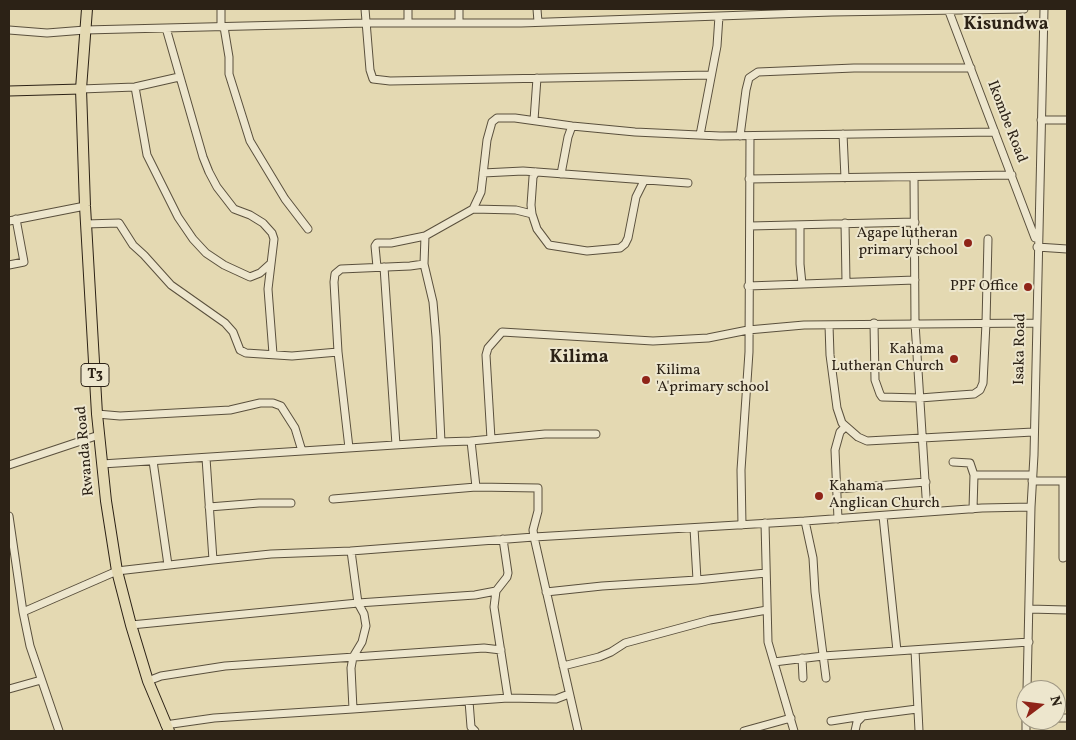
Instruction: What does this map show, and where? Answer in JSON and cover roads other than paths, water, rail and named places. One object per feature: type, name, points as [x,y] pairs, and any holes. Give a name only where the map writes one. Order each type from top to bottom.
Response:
[{"type":"highway","name":"Rwanda Road","points":[[87,9],[81,89],[85,206],[97,414],[106,501],[117,571],[131,625],[148,681],[167,728]]},
{"type":"main road","points":[[9,91],[81,89]]},
{"type":"street","points":[[221,9],[222,27],[229,57],[229,74],[248,135],[285,199],[308,229]]},
{"type":"street","points":[[365,9],[370,70],[373,79],[390,81],[711,75]]},
{"type":"street","points":[[408,9],[408,23]]},
{"type":"street","points":[[459,9],[459,23]]},
{"type":"street","points":[[537,9],[538,22]]},
{"type":"street","points":[[9,30],[47,33],[85,30],[365,23],[538,22],[855,10],[1024,9]]},
{"type":"street","name":"Isaka Road","points":[[1027,680],[1030,507],[1044,9]]},
{"type":"street","name":"Ikombe Road","points":[[948,10],[1037,245]]},
{"type":"street","points":[[700,135],[717,46],[718,16]]},
{"type":"street","points":[[166,28],[203,157],[217,187],[234,209],[250,215],[263,223],[274,239],[268,289],[273,354]]},
{"type":"street","points":[[740,136],[746,90],[750,78],[758,72],[854,68],[970,68]]},
{"type":"street","points":[[81,89],[134,87],[179,77]]},
{"type":"street","points":[[534,120],[537,78]]},
{"type":"street","points":[[134,87],[148,155],[178,217],[193,238],[206,253],[224,265],[250,277],[258,275],[270,264]]},
{"type":"street","points":[[473,209],[481,192],[485,153],[492,122],[497,118],[505,117],[635,132],[700,135],[750,136],[995,132]]},
{"type":"street","points":[[1041,120],[1067,120]]},
{"type":"street","points":[[561,174],[572,126]]},
{"type":"street","points":[[843,134],[845,178]]},
{"type":"street","points":[[742,525],[741,470],[749,352],[750,136]]},
{"type":"street","points":[[483,173],[506,171],[536,172],[688,183]]},
{"type":"street","points":[[536,172],[533,177],[532,214],[537,228],[549,245],[587,251],[620,248],[625,244],[628,238],[636,197],[644,181]]},
{"type":"street","points":[[749,179],[1012,175]]},
{"type":"street","points":[[914,177],[915,323],[924,438],[927,512]]},
{"type":"street","points":[[9,265],[24,262],[12,220],[85,206]]},
{"type":"street","points":[[396,445],[381,267],[375,246],[376,243],[391,243],[425,236],[473,209],[516,210],[532,214]]},
{"type":"street","points":[[750,226],[915,222]]},
{"type":"street","points":[[86,224],[119,223],[133,245],[144,254],[170,285],[224,323],[233,332],[240,350],[246,353],[292,356],[338,352]]},
{"type":"street","points":[[845,223],[846,282]]},
{"type":"street","points":[[800,225],[802,284]]},
{"type":"street","points":[[425,236],[424,264],[433,302],[441,442]]},
{"type":"street","points":[[874,323],[875,380],[882,397],[920,398],[974,394],[980,390],[984,383],[988,239]]},
{"type":"street","points":[[1037,245],[1067,249]]},
{"type":"street","points":[[350,448],[338,352],[335,274],[341,269],[424,264]]},
{"type":"street","points":[[748,286],[915,280]]},
{"type":"street","points":[[492,439],[486,355],[488,348],[502,332],[653,341],[708,338],[776,326],[874,323],[1036,323]]},
{"type":"street","points":[[829,325],[830,355],[840,419],[845,427],[867,441],[1033,432]]},
{"type":"street","points":[[97,414],[120,416],[230,410],[260,402],[273,403],[281,406],[295,428],[302,451]]},
{"type":"street","points":[[838,519],[835,450],[840,432],[845,427]]},
{"type":"street","points":[[9,465],[99,434]]},
{"type":"street","points":[[102,464],[471,441],[545,434],[596,434]]},
{"type":"street","points":[[471,441],[476,487]]},
{"type":"street","points":[[206,458],[212,560]]},
{"type":"street","points":[[153,461],[168,565]]},
{"type":"street","points":[[953,462],[970,463],[974,476],[974,508]]},
{"type":"street","points":[[974,476],[1065,481],[1063,558]]},
{"type":"street","points":[[837,489],[926,482]]},
{"type":"street","points":[[333,499],[476,487],[538,488],[538,511],[533,530],[534,537],[578,731]]},
{"type":"street","points":[[209,507],[259,503],[291,503]]},
{"type":"street","points":[[22,612],[117,571],[212,560],[271,554],[351,552],[503,539],[838,519],[974,508],[1030,507]]},
{"type":"street","points":[[9,516],[22,612],[30,646],[59,731]]},
{"type":"street","points":[[883,516],[897,652]]},
{"type":"street","points":[[805,521],[813,558],[826,678]]},
{"type":"street","points":[[765,523],[768,642],[794,731]]},
{"type":"street","points":[[694,528],[697,580]]},
{"type":"street","points":[[503,539],[508,573],[496,590],[494,607],[508,698]]},
{"type":"street","points":[[351,552],[358,603],[364,614],[366,626],[361,645],[353,657],[351,675],[353,708]]},
{"type":"street","points":[[546,592],[766,573]]},
{"type":"street","points":[[131,625],[358,603],[475,595],[496,590]]},
{"type":"street","points":[[1028,609],[1067,610]]},
{"type":"street","points":[[563,666],[598,657],[611,652],[625,643],[710,620],[767,610]]},
{"type":"street","points":[[774,662],[823,656],[1029,642]]},
{"type":"street","points":[[148,681],[161,676],[226,666],[484,648],[501,650]]},
{"type":"street","points":[[915,650],[919,731]]},
{"type":"street","points":[[802,658],[803,678]]},
{"type":"street","points":[[9,689],[41,680]]},
{"type":"street","points":[[167,728],[214,718],[508,698],[556,699],[569,694]]},
{"type":"street","points":[[469,701],[471,727],[475,731]]},
{"type":"street","points":[[831,722],[918,709]]},
{"type":"street","points":[[855,731],[857,722],[864,716]]},
{"type":"street","points":[[744,731],[791,718]]},
{"type":"place","name":"Agape lutheran primary school","points":[[968,243]]},
{"type":"place","name":"PPF Office","points":[[1028,287]]},
{"type":"place","name":"Kahama Lutheran Church","points":[[954,359]]},
{"type":"place","name":"Kilima 'A'primary school","points":[[646,380]]},
{"type":"place","name":"Kahama Anglican Church","points":[[819,496]]},
{"type":"district","name":"Kisundwa","points":[[1006,26]]},
{"type":"district","name":"Kilima","points":[[579,359]]}]
